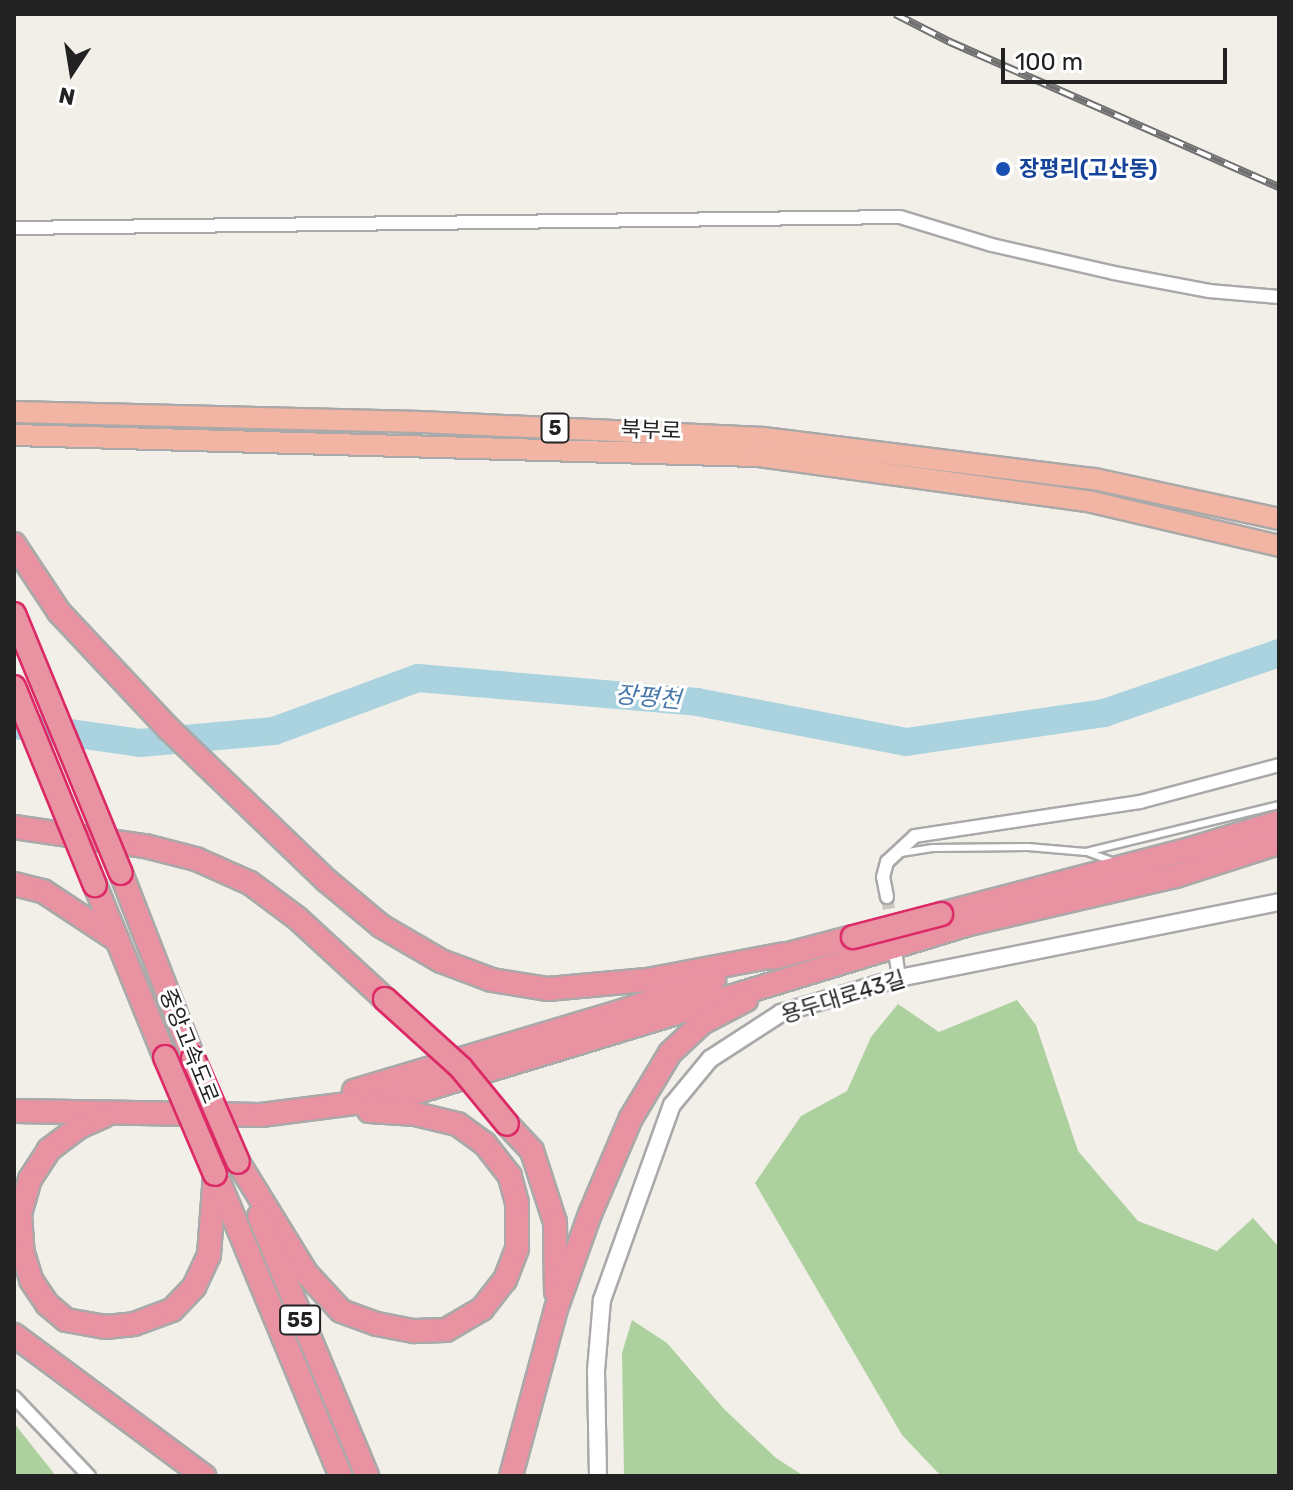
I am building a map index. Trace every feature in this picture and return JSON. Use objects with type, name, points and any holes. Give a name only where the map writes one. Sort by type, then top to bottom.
[{"type":"highway","name":"북부로","points":[[14,412],[421,422],[763,438],[1094,479],[1279,519]]},
{"type":"highway","name":"북부로","points":[[14,435],[758,456],[1092,502],[1279,546]]},
{"type":"highway","points":[[14,544],[59,612],[169,729],[287,842],[381,926],[441,961],[492,980],[548,989],[605,984],[647,980],[785,954],[1125,866],[1279,822]]},
{"type":"highway","name":"중앙고속도로","points":[[14,614],[305,1333],[367,1476]]},
{"type":"highway","name":"중앙고속도로","points":[[14,687],[341,1476]]},
{"type":"highway","points":[[14,827],[145,846],[196,859],[250,883],[297,918],[461,1068],[532,1151],[555,1222],[556,1309]]},
{"type":"highway","points":[[14,1111],[108,1115],[261,1115],[328,1109],[401,1097],[969,924],[1176,876],[1279,843]]},
{"type":"highway","points":[[14,884],[43,891],[117,940]]},
{"type":"highway","points":[[14,1104],[259,1105],[338,1095],[616,1013],[785,954]]},
{"type":"highway","points":[[511,1476],[556,1309],[590,1214],[631,1118],[670,1053],[702,1023],[794,975]]},
{"type":"highway","points":[[238,1162],[307,1274],[341,1311],[377,1324],[414,1331],[446,1330],[482,1309],[505,1280],[517,1248],[517,1203],[510,1176],[485,1144],[457,1124],[415,1114],[328,1109]]},
{"type":"highway","points":[[108,1115],[79,1127],[49,1150],[30,1179],[20,1214],[23,1253],[31,1280],[47,1304],[66,1320],[106,1327],[134,1324],[172,1310],[194,1287],[209,1255],[215,1174]]},
{"type":"highway","points":[[14,1335],[204,1476]]},
{"type":"street","points":[[14,228],[900,217],[992,245],[1114,273],[1209,291],[1279,297]]},
{"type":"street","points":[[887,897],[883,877],[887,862],[915,836],[1140,802],[1279,765]]},
{"type":"street","name":"용두대로43길","points":[[598,1476],[596,1371],[602,1300],[672,1105],[710,1059],[781,1013],[899,978],[1279,902]]},
{"type":"street","points":[[896,958],[899,978]]},
{"type":"street","points":[[14,1397],[89,1476]]},
{"type":"lane","points":[[1086,852],[1279,805]]},
{"type":"lane","points":[[895,854],[933,848],[1028,847],[1086,852],[1125,866]]},
{"type":"green space","points":[[1017,1000],[1036,1025],[1078,1151],[1138,1221],[1217,1251],[1253,1218],[1279,1247],[1279,1476],[941,1476],[902,1435],[755,1183],[801,1116],[847,1091],[871,1037],[898,1004],[939,1032]]},
{"type":"green space","points":[[632,1320],[667,1343],[724,1409],[776,1458],[804,1476],[624,1476],[622,1353]]},
{"type":"green space","points":[[14,1423],[56,1476],[14,1476]]},
{"type":"waterway","name":"장평천","points":[[14,725],[140,743],[274,731],[418,678],[697,702],[906,742],[1104,713],[1279,653]]},
{"type":"tunnel","points":[[887,897],[892,929]]},
{"type":"railway","points":[[895,14],[950,42],[1279,187]]},
{"type":"place","name":"장평리(고산동)","points":[[1003,169]]}]
